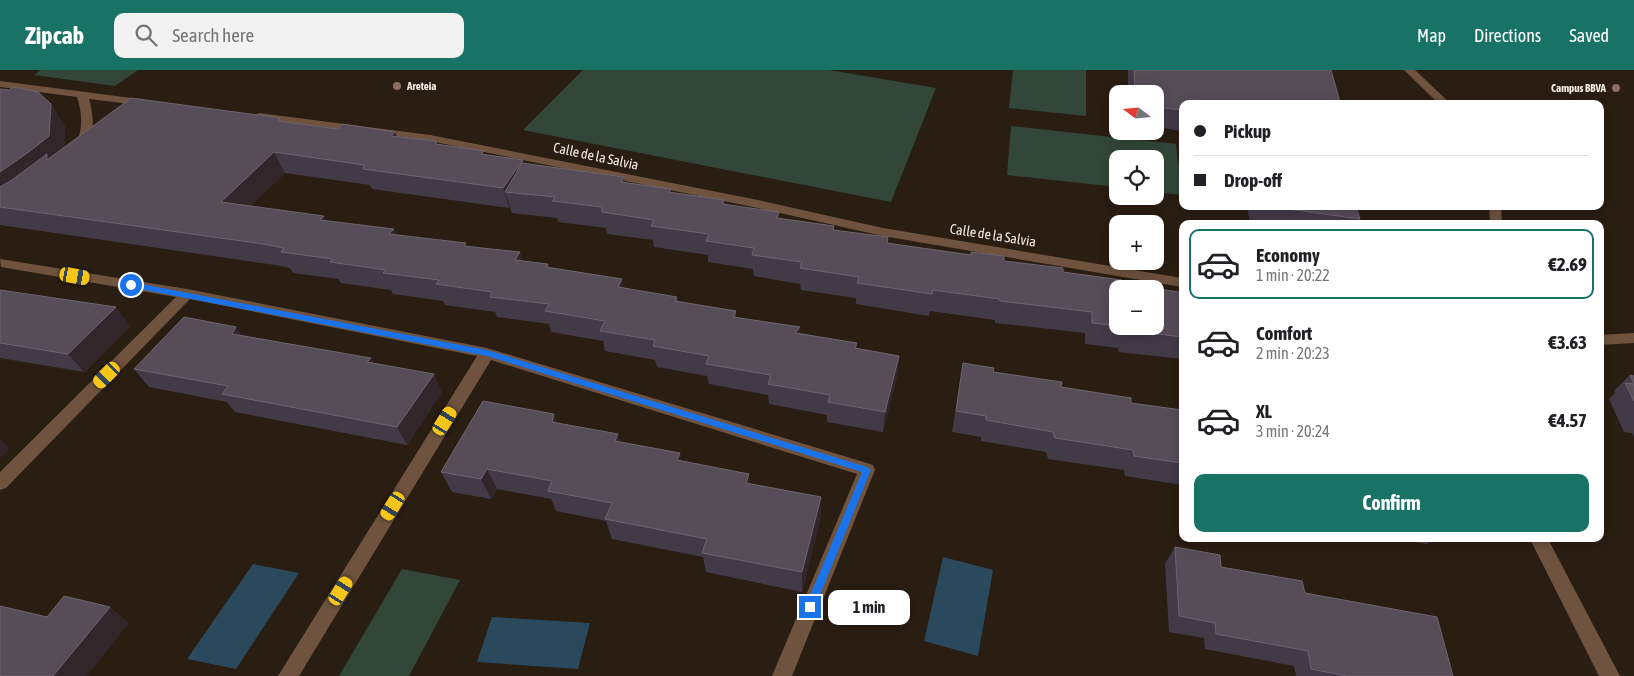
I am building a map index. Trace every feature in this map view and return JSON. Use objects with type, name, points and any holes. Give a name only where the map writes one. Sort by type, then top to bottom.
[{"type":"street","points":[[1409,70],[1442,100]]},
{"type":"street","points":[[0,84],[160,105]]},
{"type":"street","points":[[72,156],[78,151],[86,136],[89,116],[82,95]]},
{"type":"street","name":"Calle de la Salvia","points":[[248,114],[430,138],[739,200],[883,232],[1179,281]]},
{"type":"street","points":[[0,264],[187,294],[487,353],[867,470],[782,676]]},
{"type":"street","points":[[0,482],[187,294]]},
{"type":"street","points":[[1604,340],[1634,338]]},
{"type":"street","points":[[288,676],[487,353]]},
{"type":"street","points":[[1541,542],[1610,676]]},
{"type":"green space","points":[[41,70],[138,70],[115,86],[34,75]]},
{"type":"green space","points":[[583,70],[829,70],[936,88],[891,202],[523,130]]},
{"type":"green space","points":[[1013,70],[1086,70],[1086,116],[1009,108]]},
{"type":"green space","points":[[1011,126],[1109,137],[1109,140],[1139,140],[1176,144],[1179,195],[1164,193],[1164,150],[1109,150],[1109,186],[1007,175]]},
{"type":"green space","points":[[402,569],[460,580],[409,676],[339,676]]},
{"type":"water","points":[[943,557],[993,570],[978,656],[924,641]]},
{"type":"water","points":[[253,564],[299,573],[236,669],[187,659]]},
{"type":"water","points":[[492,617],[590,623],[578,669],[477,662]]},
{"type":"building","points":[[1134,70],[1331,70],[1339,100],[1179,100],[1179,110],[1164,108],[1164,85],[1135,85]]},
{"type":"building","points":[[14,87],[38,92],[51,104],[49,136],[0,172],[0,89],[9,90]]},
{"type":"building","points":[[131,98],[280,118],[278,121],[338,129],[342,124],[395,132],[391,136],[436,141],[436,144],[484,151],[481,154],[523,160],[503,188],[363,169],[364,165],[274,152],[221,202],[324,216],[320,220],[394,229],[389,234],[466,243],[464,246],[520,252],[515,260],[548,264],[546,267],[622,279],[618,287],[677,297],[675,301],[736,311],[733,317],[800,327],[795,333],[857,343],[855,348],[899,356],[885,412],[828,402],[830,395],[768,384],[771,375],[706,364],[709,356],[653,346],[655,340],[600,331],[605,321],[545,311],[549,304],[490,297],[492,292],[436,284],[439,280],[383,273],[386,270],[330,262],[333,259],[281,252],[284,248],[263,244],[0,207],[0,187],[47,154],[47,160]]},
{"type":"building","points":[[522,163],[624,177],[621,182],[671,189],[669,192],[724,200],[722,204],[779,212],[777,218],[834,226],[833,230],[888,237],[887,243],[971,255],[971,252],[1004,256],[1004,261],[1063,268],[1063,272],[1122,280],[1109,280],[1109,325],[1092,323],[1092,312],[1000,301],[999,299],[933,290],[932,294],[857,283],[859,277],[800,268],[802,262],[752,255],[754,248],[706,241],[709,234],[651,226],[654,220],[602,212],[602,207],[552,201],[555,197],[505,192]]},
{"type":"building","points":[[1296,210],[1357,210],[1360,219]]},
{"type":"building","points":[[0,290],[116,307],[68,354],[0,343]]},
{"type":"building","points":[[1164,290],[1179,292],[1179,337],[1164,335]]},
{"type":"building","points":[[184,317],[236,327],[232,334],[371,358],[367,362],[434,374],[397,427],[222,394],[228,386],[134,369]]},
{"type":"building","points":[[963,363],[994,368],[993,372],[1062,382],[1061,387],[1131,398],[1131,403],[1179,410],[1179,463],[1134,456],[1133,450],[1055,438],[1053,432],[986,420],[986,416],[956,411]]},
{"type":"building","points":[[1625,383],[1634,384],[1634,401]]},
{"type":"building","points":[[483,401],[554,414],[552,422],[618,434],[615,441],[680,453],[677,460],[749,474],[746,483],[821,497],[802,572],[702,553],[707,539],[605,519],[612,503],[548,491],[552,481],[487,469],[481,479],[441,472]]},
{"type":"building","points":[[1175,547],[1220,555],[1221,567],[1302,581],[1305,593],[1437,617],[1453,676],[1347,676],[1311,669],[1308,651],[1216,634],[1215,623],[1179,616]]},
{"type":"building","points":[[64,596],[110,607],[53,676],[0,676],[0,606],[47,617]]},
{"type":"place","name":"Areteia","points":[[397,86]]},
{"type":"place","name":"Campus BBVA","points":[[1616,88]]},
{"type":"route","points":[[131,285],[187,294],[487,353],[867,470],[810,607]]}]
